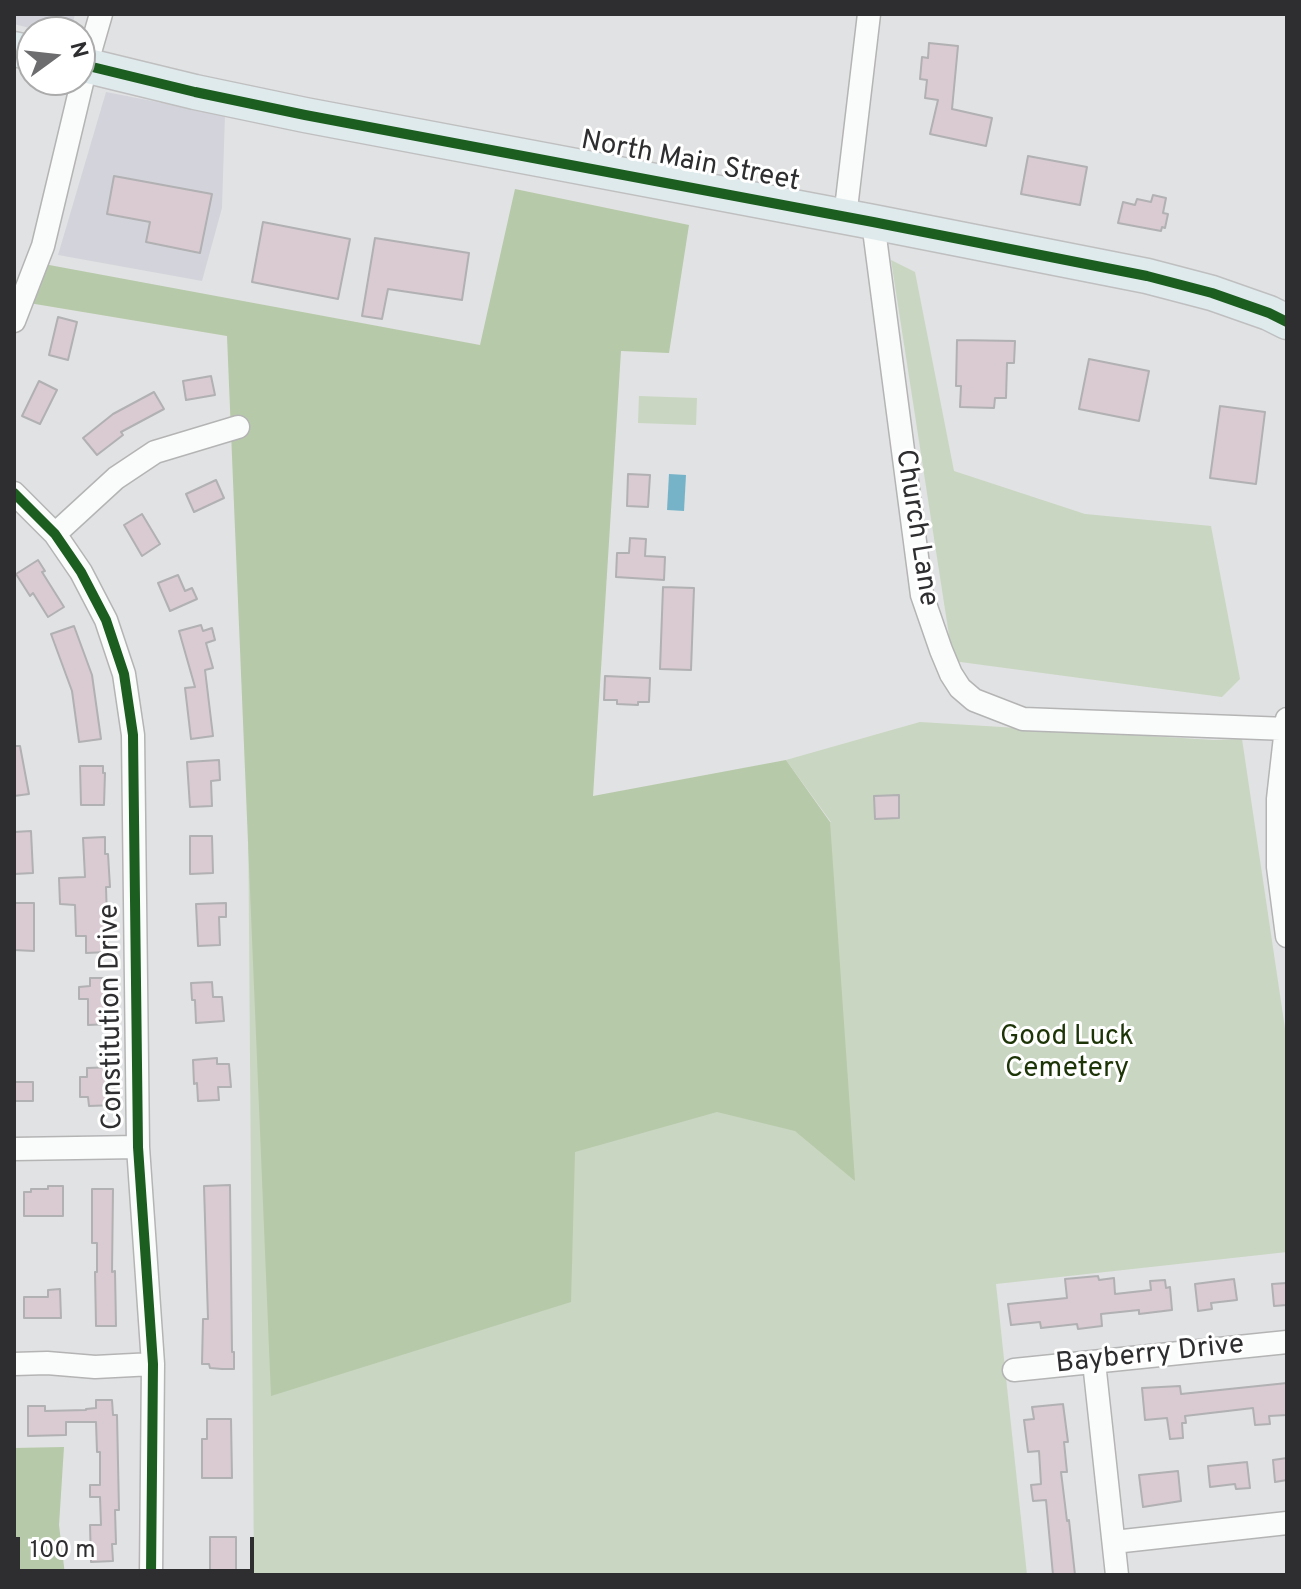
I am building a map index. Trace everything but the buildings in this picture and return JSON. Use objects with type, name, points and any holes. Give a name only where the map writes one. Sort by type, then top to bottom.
[{"type":"highway","name":"North Main Street","points":[[96,68],[305,115],[1176,283],[1255,308],[1287,322]]},
{"type":"street","name":"Church Lane","points":[[869,14],[859,220],[922,595],[951,674],[960,688],[974,700],[1023,719],[1287,725]]},
{"type":"street","points":[[14,321],[43,246],[76,96]]},
{"type":"street","points":[[55,534],[116,478],[155,452],[238,427]]},
{"type":"street","name":"Constitution Drive","points":[[14,493],[55,534],[81,572],[106,620],[124,674],[133,735],[138,1147],[153,1364],[151,1575]]},
{"type":"street","points":[[1287,725],[1278,799],[1278,867],[1287,936]]},
{"type":"street","points":[[14,1149],[138,1147]]},
{"type":"street","name":"Bayberry Drive","points":[[1014,1370],[1287,1342]]},
{"type":"street","points":[[1094,1362],[1117,1575]]},
{"type":"street","points":[[14,1364],[95,1367],[153,1364]]},
{"type":"street","points":[[1114,1542],[1287,1523]]},
{"type":"shaded area","points":[[14,14],[75,14],[16,16],[14,24]]},
{"type":"shaded area","points":[[106,92],[225,115],[222,208],[202,281],[58,255]]},
{"type":"green space","points":[[515,189],[689,225],[669,353],[621,351],[593,796],[786,760],[830,822],[855,1181],[795,1131],[717,1112],[575,1152],[571,1302],[271,1396],[227,336],[23,302],[33,262],[480,345]]},
{"type":"green space","points":[[891,260],[915,272],[954,471],[1085,514],[1211,526],[1240,679],[1222,697],[953,661]]},
{"type":"green space","points":[[639,396],[697,398],[696,425],[638,423]]},
{"type":"green space","name":"Good Luck Cemetery","points":[[920,722],[1214,740],[1242,739],[1287,1042],[1287,1252],[996,1284],[1027,1575],[254,1575],[248,796],[831,822],[786,760]]},
{"type":"green space","points":[[64,1447],[59,1525],[65,1575],[14,1575],[14,1448]]},
{"type":"water","points":[[669,474],[686,475],[684,511],[667,510]]},
{"type":"cycle path","points":[[96,68],[305,115],[1147,276],[1212,293],[1287,322]]},
{"type":"cycle path","points":[[14,493],[55,534],[81,572],[106,620],[124,674],[133,735],[138,1147],[153,1364],[151,1575]]}]
